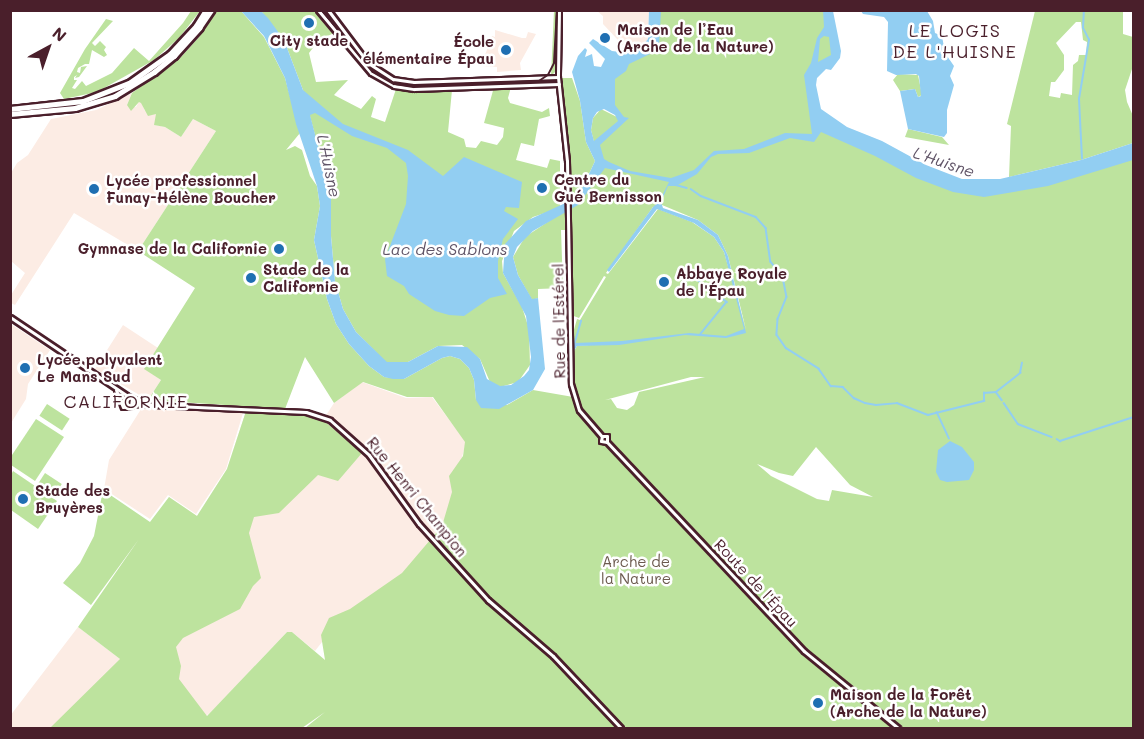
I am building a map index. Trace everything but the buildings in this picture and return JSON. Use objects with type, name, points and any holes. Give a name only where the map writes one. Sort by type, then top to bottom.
[{"type":"main road","points":[[10,114],[91,99],[129,83],[170,54],[196,26],[206,10]]},
{"type":"main road","points":[[10,109],[75,108],[115,96],[132,87],[174,56],[199,28],[211,10]]},
{"type":"street","points":[[318,10],[371,73],[394,86],[414,89],[559,84],[559,10]]},
{"type":"street","points":[[328,10],[368,63],[393,79],[414,82],[558,77]]},
{"type":"street","name":"Rue de l'Estérel","points":[[559,84],[569,232],[571,384],[579,410],[602,436],[601,441],[607,442]]},
{"type":"street","points":[[10,317],[114,386],[126,395],[132,398],[129,408],[123,408],[114,386]]},
{"type":"street","points":[[120,398],[126,395]]},
{"type":"street","name":"Rue Henri Champion","points":[[132,398],[145,403]]},
{"type":"street","name":"Rue Henri Champion","points":[[132,404],[306,412],[330,420],[369,455],[419,524],[488,600],[566,670],[621,729]]},
{"type":"street","name":"Route de l'Épau","points":[[607,442],[804,651],[898,729]]},
{"type":"shaded area","points":[[597,11],[649,11],[648,39],[640,48],[630,53],[603,24],[603,16]]},
{"type":"shaded area","name":"École élémentaire Épau","points":[[495,30],[522,38],[526,38],[528,32],[536,34],[520,63],[521,70],[497,72],[497,67],[481,66],[492,36],[495,37]]},
{"type":"shaded area","name":"Lycée professionnel Funay-Hélène Boucher","points":[[132,93],[127,105],[136,107],[139,101],[145,111],[157,114],[155,125],[165,127],[181,137],[193,119],[216,131],[138,251],[74,213],[15,305],[11,303],[11,295],[25,273],[11,261],[11,173],[17,163],[28,155],[51,119],[96,110]]},
{"type":"shaded area","name":"Lycée polyvalent Le Mans Sud","points":[[11,324],[50,350],[28,384],[26,399],[11,423]]},
{"type":"shaded area","points":[[123,325],[158,348],[145,369],[161,380],[148,400],[95,369]]},
{"type":"shaded area","points":[[362,382],[406,398],[432,397],[466,442],[446,519],[404,576],[329,633],[315,651],[292,632],[287,632],[211,712],[190,728],[11,728],[10,716],[78,627],[120,659],[130,554],[169,497],[197,516],[227,469],[247,408],[298,411],[323,420],[334,403]]},
{"type":"shaded area","points":[[143,406],[243,413],[226,469],[196,514],[168,495],[150,519],[104,489],[109,460]]},
{"type":"green space","points":[[191,11],[200,11],[179,38],[154,60],[97,92],[64,99],[60,93],[85,49],[106,19],[113,21],[92,43],[95,46],[100,41],[106,47],[104,50],[107,55],[104,57],[92,50],[89,64],[78,68],[77,72],[80,73],[81,67],[87,66],[79,77],[75,78],[77,75],[74,77],[74,80],[77,80],[72,88],[75,89],[82,81],[86,86],[112,73],[134,48],[149,61]]},
{"type":"green space","name":"Arche de la Nature","points":[[215,11],[241,11],[264,37],[285,78],[300,133],[286,150],[295,146],[302,150],[310,176],[317,186],[320,206],[314,240],[327,299],[336,324],[349,344],[369,366],[384,377],[404,379],[442,358],[450,356],[460,359],[469,368],[474,380],[476,400],[507,405],[533,390],[579,398],[574,384],[571,351],[574,351],[577,346],[589,345],[575,343],[571,349],[571,340],[577,319],[580,320],[606,277],[604,276],[579,318],[571,315],[569,230],[561,230],[563,288],[538,289],[538,298],[532,300],[518,275],[513,257],[525,237],[573,205],[598,166],[597,146],[620,123],[619,121],[594,142],[591,130],[593,118],[601,109],[619,118],[610,107],[609,77],[647,47],[656,11],[828,11],[837,50],[814,72],[816,106],[845,134],[979,188],[1133,151],[1133,728],[305,728],[325,712],[302,728],[50,728],[120,659],[78,627],[139,539],[91,605],[63,583],[80,563],[94,536],[103,490],[150,522],[169,497],[197,516],[227,469],[247,408],[298,411],[323,420],[362,453],[338,481],[318,475],[279,513],[254,517],[249,533],[261,578],[253,586],[240,609],[183,638],[176,647],[181,666],[179,679],[207,716],[287,632],[292,632],[325,660],[321,635],[329,618],[350,609],[402,573],[442,526],[452,492],[449,476],[463,456],[465,442],[433,397],[407,397],[363,382],[334,403],[305,357],[285,409],[148,400],[161,380],[144,369],[195,288],[138,251],[216,131],[193,119],[181,137],[165,127],[154,125],[156,114],[148,116],[141,103],[139,102],[131,111],[127,105],[132,93],[182,56],[199,37]],"holes":[[[662,205],[698,220],[718,235],[728,256],[746,330],[724,252],[714,237],[692,222],[658,209],[608,274],[606,273],[653,207]],[[691,377],[705,377],[639,392],[634,405],[627,410],[617,408],[611,399],[605,400]],[[816,447],[850,485],[873,497],[832,490],[829,501],[817,499],[771,476],[757,464],[793,476]]]},
{"type":"green space","points":[[261,11],[316,11],[334,33],[319,40],[309,53],[316,82],[348,80],[334,95],[361,109],[372,96],[376,99],[371,117],[385,122],[396,89],[452,90],[448,132],[464,139],[466,147],[476,148],[481,141],[497,145],[503,137],[504,128],[484,123],[494,87],[511,87],[508,98],[510,103],[542,112],[549,108],[550,116],[539,119],[534,146],[521,143],[516,160],[547,168],[550,159],[560,161],[560,208],[533,217],[514,231],[502,261],[503,273],[522,307],[529,329],[530,365],[518,382],[500,387],[490,382],[480,359],[462,345],[438,346],[408,362],[386,362],[356,332],[343,309],[335,281],[331,236],[331,195],[303,90],[284,40]]},
{"type":"green space","points":[[554,11],[558,11],[556,71],[551,76]]},
{"type":"green space","points":[[1035,11],[1123,11],[1123,34],[1133,37],[1133,66],[1125,90],[1133,116],[1133,143],[1081,160],[1009,177],[1011,126],[1007,124]],"holes":[[[1076,22],[1081,22],[1083,40],[1087,42],[1086,55],[1079,55],[1078,61],[1073,65],[1072,95],[1061,93],[1060,98],[1049,96],[1051,82],[1055,82],[1064,70],[1064,55],[1056,43]]]},
{"type":"green space","points":[[898,74],[918,75],[922,95],[918,97],[915,89],[900,91],[893,80]]},
{"type":"green space","points":[[561,78],[572,78],[580,101],[586,142],[595,161],[583,187],[572,200]]},
{"type":"green space","points":[[908,129],[942,137],[949,145],[905,137]]},
{"type":"green space","points":[[47,404],[70,419],[62,430],[39,416]]},
{"type":"green space","points":[[36,419],[64,437],[35,481],[11,465],[10,458]]},
{"type":"green space","points":[[13,471],[57,501],[38,529],[11,510]]},
{"type":"green space","points":[[45,473],[62,484],[54,496],[37,485]]},
{"type":"water","name":"Lac des Sablons","points":[[823,10],[833,11],[841,51],[840,58],[831,70],[826,69],[817,78],[816,85],[821,109],[847,127],[882,141],[926,165],[962,179],[1000,179],[1081,160],[1133,143],[1133,160],[1048,186],[984,197],[953,192],[916,178],[875,156],[821,132],[814,142],[790,138],[749,153],[718,154],[711,157],[697,174],[676,186],[668,186],[661,202],[663,208],[698,220],[718,235],[728,256],[746,333],[726,338],[685,335],[619,345],[577,346],[574,351],[571,350],[575,343],[622,341],[689,333],[726,336],[744,329],[724,252],[714,237],[694,223],[657,209],[609,272],[607,270],[659,202],[669,182],[605,168],[578,205],[533,231],[517,247],[513,257],[518,275],[532,299],[538,298],[545,369],[533,390],[499,409],[481,408],[476,400],[474,380],[469,368],[460,359],[450,356],[442,358],[404,379],[384,377],[369,366],[349,344],[336,324],[327,299],[314,240],[320,206],[317,186],[296,124],[285,78],[264,36],[241,11],[261,11],[268,18],[284,40],[303,90],[343,124],[408,150],[443,176],[464,157],[522,182],[519,208],[506,207],[504,211],[518,219],[503,239],[498,261],[498,278],[507,294],[490,298],[464,316],[435,311],[409,294],[404,286],[387,276],[385,259],[406,204],[408,176],[406,163],[387,148],[352,136],[315,113],[310,115],[331,196],[331,236],[335,281],[343,309],[356,332],[387,362],[408,362],[438,346],[467,347],[480,359],[487,379],[500,386],[511,385],[524,376],[529,370],[531,357],[526,316],[503,273],[505,244],[526,221],[572,200],[583,187],[595,161],[586,142],[580,101],[572,72],[578,56],[585,48],[587,50],[585,57],[592,54],[594,66],[601,67],[605,59],[589,43],[593,39],[612,51],[628,53],[640,48],[648,39],[649,11],[661,11],[659,46],[650,54],[629,64],[626,71],[615,79],[615,105],[624,117],[629,118],[600,145],[604,159],[609,162],[630,171],[671,178],[694,170],[714,151],[744,149],[785,133],[812,134],[804,75],[811,63],[817,38],[824,27]],"holes":[[[824,36],[829,37],[831,55],[818,62],[820,39]],[[604,109],[615,115],[618,121],[594,141],[591,130],[593,118],[597,112]]]},
{"type":"water","points":[[861,11],[927,11],[933,21],[935,33],[942,36],[945,53],[954,66],[950,76],[954,85],[947,110],[947,133],[944,137],[908,129],[900,91],[915,89],[918,97],[921,96],[919,76],[916,74],[896,75],[887,71],[888,22],[884,17],[863,14]]},
{"type":"water","points":[[950,441],[962,447],[974,462],[974,470],[969,480],[947,482],[940,480],[936,472],[938,450]]},
{"type":"waterway","points":[[1082,159],[1079,99],[1089,40],[1083,28],[1084,10]]},
{"type":"waterway","points":[[676,185],[687,188]]},
{"type":"waterway","points":[[691,189],[701,196],[756,217],[766,228],[771,262],[783,277],[787,297],[778,319],[777,335],[786,348],[819,369],[831,386],[843,387],[854,398],[865,403],[876,405],[897,403],[928,415],[984,401],[984,393],[996,392],[1002,400]]},
{"type":"waterway","points":[[691,275],[727,302],[701,334]]},
{"type":"waterway","points":[[573,349],[581,321]]},
{"type":"waterway","points":[[996,392],[1020,373],[1022,363]]},
{"type":"waterway","points":[[1004,403],[1018,424],[1052,437]]},
{"type":"waterway","points":[[937,412],[949,438]]},
{"type":"waterway","points":[[1057,439],[1060,441],[1134,417]]},
{"type":"tram line","points":[[322,10],[373,72],[394,84],[413,86],[539,81],[548,75],[554,63],[557,10]]},
{"type":"place","name":"City stade","points":[[309,23]]},
{"type":"place","name":"Maison de l’Eau (Arche de la Nature)","points":[[605,38]]},
{"type":"place","name":"École élémentaire Épau","points":[[506,50]]},
{"type":"place","name":"Centre du Gué Bernisson","points":[[542,188]]},
{"type":"place","name":"Lycée professionnel Funay-Hélène Boucher","points":[[94,189]]},
{"type":"place","name":"Gymnase de la Californie","points":[[279,249]]},
{"type":"place","name":"Stade de la Californie","points":[[251,278]]},
{"type":"place","name":"Abbaye Royale de l'Épau","points":[[664,282]]},
{"type":"place","name":"Lycée polyvalent Le Mans Sud","points":[[25,368]]},
{"type":"place","name":"Stade des Bruyères","points":[[23,499]]},
{"type":"place","name":"Maison de la Forêt (Arche de la Nature)","points":[[818,703]]},
{"type":"district","name":"LE LOGIS DE L'HUISNE","points":[[955,42]]},
{"type":"district","name":"CALIFORNIE","points":[[126,401]]},
{"type":"water label","name":"L'Huisne","points":[[944,162]]},
{"type":"water label","name":"L'Huisne","points":[[329,166]]}]
